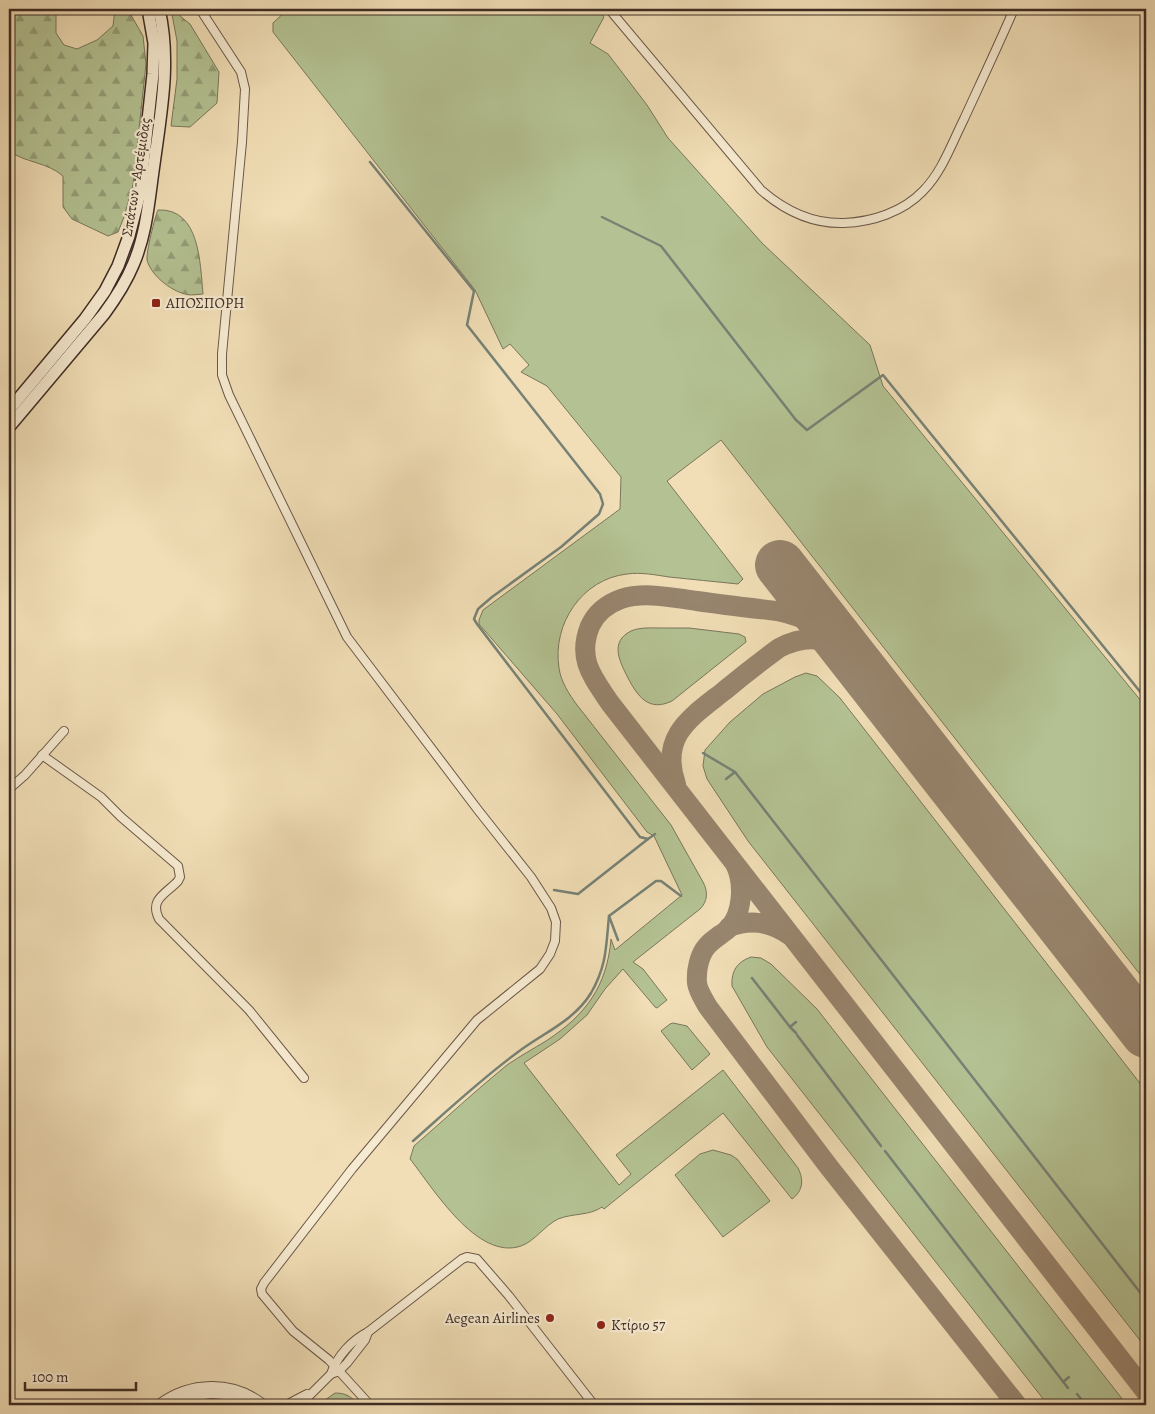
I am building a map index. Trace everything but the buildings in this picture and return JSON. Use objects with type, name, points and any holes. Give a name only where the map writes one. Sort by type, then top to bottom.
[{"type":"main road","name":"Σπάτων - Αρτέμιδας","points":[[9,410],[85,319],[105,290],[118,266],[129,236],[140,193],[153,74],[154,43],[148,9]]},
{"type":"main road","name":"Σπάτων - Αρτέμιδας","points":[[9,427],[104,314],[114,301],[134,265],[147,218],[165,82],[166,44],[159,9]]},
{"type":"street","points":[[200,9],[241,72],[245,89],[242,142],[222,354],[222,375],[227,389],[347,637],[531,877],[548,902],[556,922],[555,941],[545,963],[476,1020],[352,1169],[261,1289],[262,1294],[293,1331],[337,1368],[370,1405]]},
{"type":"street","points":[[609,9],[762,190],[798,214],[833,223],[860,222],[888,214],[922,193],[933,180],[954,140],[1014,9]]},
{"type":"street","points":[[9,789],[25,775],[64,730]]},
{"type":"street","points":[[42,755],[101,797],[121,817],[178,866],[180,876],[178,880],[158,900],[156,908],[159,919],[249,1010],[304,1078]]},
{"type":"street","points":[[300,1405],[337,1368],[338,1359],[360,1336],[368,1332],[467,1257],[477,1259],[509,1296],[594,1405]]},
{"type":"street","points":[[159,1405],[178,1393],[210,1386],[243,1393],[263,1405]]},
{"type":"street","points":[[286,1405],[315,1389]]},
{"type":"street","points":[[170,1405],[184,1398],[204,1394],[233,1397],[250,1405]]},
{"type":"green space","points":[[9,9],[56,9],[56,33],[64,45],[77,49],[97,40],[113,26],[115,9],[133,9],[131,15],[143,36],[146,64],[133,185],[118,232],[108,236],[72,219],[63,207],[63,176],[57,171],[9,151]]},
{"type":"green space","points":[[171,9],[179,9],[180,16],[190,24],[219,72],[217,103],[190,127],[171,126],[177,79],[177,41]]},
{"type":"green space","points":[[288,9],[597,9],[604,17],[590,43],[608,54],[647,105],[668,138],[762,243],[870,345],[883,386],[1146,707],[1146,982],[721,440],[667,481],[743,579],[738,584],[632,573],[611,578],[596,585],[584,594],[574,606],[560,635],[558,652],[560,673],[568,692],[671,825],[705,885],[706,899],[700,909],[633,962],[643,969],[667,1000],[657,1008],[655,1007],[623,969],[605,989],[587,1015],[560,1039],[524,1063],[619,1185],[631,1174],[616,1155],[723,1070],[798,1168],[802,1181],[800,1189],[792,1199],[723,1113],[604,1209],[602,1207],[592,1212],[558,1219],[548,1225],[531,1241],[521,1246],[505,1248],[488,1243],[473,1233],[458,1219],[410,1159],[414,1146],[507,1065],[546,1041],[572,1021],[592,998],[599,985],[609,956],[611,939],[615,950],[682,895],[654,836],[647,832],[557,714],[479,624],[483,610],[620,509],[621,477],[547,386],[521,372],[529,365],[510,344],[503,349],[475,290],[273,32],[273,23]]},
{"type":"green space","points":[[158,210],[172,212],[182,218],[190,228],[199,253],[203,294],[184,294],[171,288],[158,278],[149,266],[147,260],[148,250]]},
{"type":"green space","points":[[642,628],[689,628],[739,634],[745,637],[746,642],[672,701],[657,705],[645,701],[636,691],[622,665],[618,653],[620,641],[631,631]]},
{"type":"green space","points":[[806,673],[817,676],[840,698],[1146,1091],[1146,1348],[748,841],[707,779],[703,766],[705,750],[730,722],[763,694]]},
{"type":"green space","points":[[751,957],[761,958],[771,964],[817,1009],[1127,1405],[1048,1405],[767,1047],[732,986],[736,968]]},
{"type":"green space","points":[[673,1023],[687,1026],[710,1054],[692,1070],[661,1031]]},
{"type":"green space","points":[[713,1150],[731,1155],[737,1159],[770,1201],[723,1237],[675,1175],[700,1154]]},
{"type":"green space","points":[[335,1393],[348,1396],[359,1405],[318,1405]]},
{"type":"waterway","points":[[370,162],[474,291],[467,325],[600,494],[603,504],[599,514],[561,547],[492,597],[478,609],[474,619],[640,837],[648,839],[655,834]]},
{"type":"waterway","points":[[602,217],[661,246],[796,420],[807,430],[883,375],[1146,699]]},
{"type":"waterway","points":[[703,753],[735,772],[1146,1300]]},
{"type":"waterway","points":[[726,779],[735,772]]},
{"type":"waterway","points":[[554,890],[578,894],[648,839]]},
{"type":"waterway","points":[[618,940],[609,916],[656,881],[661,881],[681,896]]},
{"type":"waterway","points":[[413,1141],[504,1062],[558,1026],[584,1003],[596,983],[603,964],[609,916]]},
{"type":"waterway","points":[[752,978],[790,1027]]},
{"type":"waterway","points":[[796,1022],[790,1027],[796,1033]]},
{"type":"waterway","points":[[797,1035],[881,1146]]},
{"type":"waterway","points":[[885,1151],[1068,1388]]},
{"type":"waterway","points":[[1063,1382],[1069,1377]]},
{"type":"waterway","points":[[1077,1394],[1086,1405]]},
{"type":"taxiway","points":[[850,654],[825,631],[809,621],[789,614],[649,595],[621,599],[602,610],[590,626],[585,648],[588,667],[610,703],[1146,1392]]},
{"type":"taxiway","points":[[676,784],[672,767],[672,753],[675,740],[681,729],[700,710],[779,648],[809,639],[824,641],[839,647]]},
{"type":"taxiway","points":[[736,866],[739,873],[741,890],[737,915],[728,929],[709,944],[702,954],[697,978],[701,995],[708,1007],[829,1167],[1017,1405]]},
{"type":"taxiway","points":[[729,927],[745,923],[760,923],[775,927],[789,935]]},
{"type":"runway","points":[[780,565],[1146,1033]]},
{"type":"place","name":"ΑΠΟΣΠΟΡΗ","points":[[156,303]]},
{"type":"place","name":"Aegean Airlines","points":[[550,1318]]},
{"type":"place","name":"Κτίριο 57","points":[[601,1325]]}]
